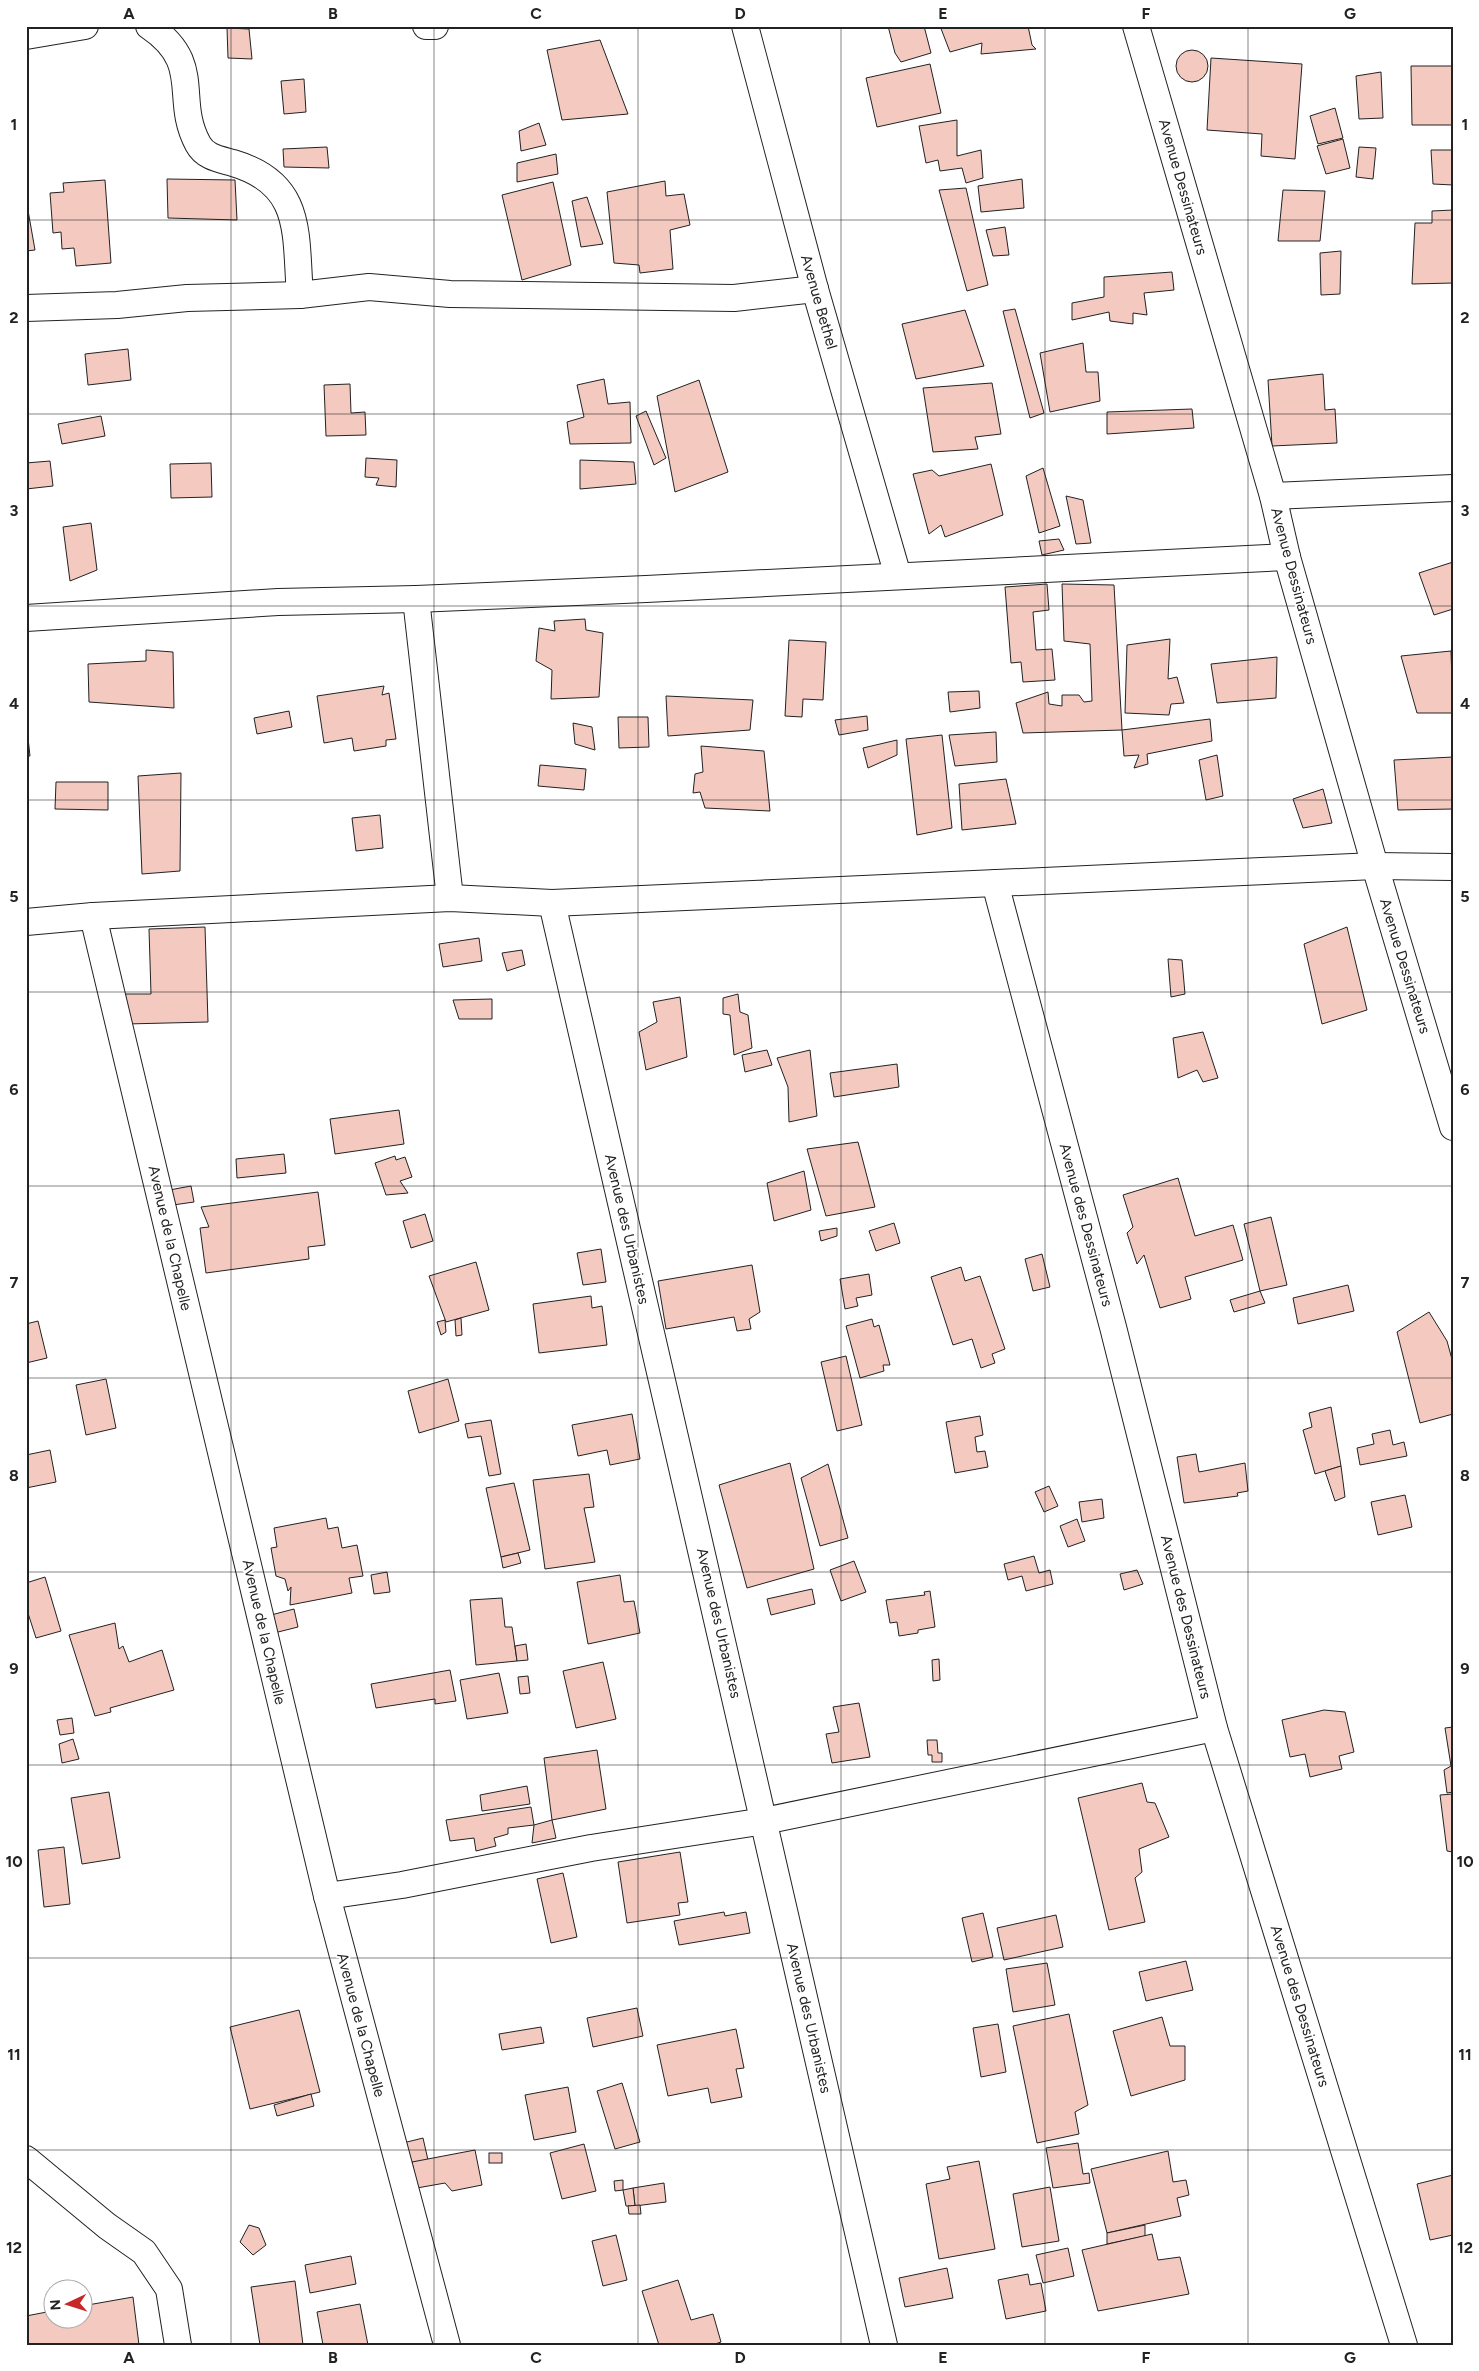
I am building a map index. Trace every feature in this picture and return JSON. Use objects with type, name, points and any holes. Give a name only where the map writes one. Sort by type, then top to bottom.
[{"type":"street","points":[[26,36],[85,26]]},
{"type":"street","points":[[149,26],[162,35],[176,50],[184,72],[191,128],[202,150],[213,157],[242,165],[258,173],[271,182],[288,202],[293,220],[300,295]]},
{"type":"street","points":[[426,26],[435,26]]},
{"type":"street","name":"Avenue Bethel","points":[[746,26],[815,289],[898,576]]},
{"type":"street","name":"Avenue Dessinateurs","points":[[1136,26],[1273,496],[1287,557],[1375,866],[1453,1127]]},
{"type":"street","points":[[26,308],[117,305],[187,298],[300,295],[369,287],[450,294],[734,298],[815,289]]},
{"type":"street","points":[[1273,496],[1453,488]]},
{"type":"street","points":[[26,618],[278,602],[416,599],[1287,557]]},
{"type":"street","points":[[416,599],[450,898]]},
{"type":"street","points":[[26,922],[93,916],[450,898],[552,903],[1375,866],[1453,867]]},
{"type":"street","name":"Avenue des Dessinateurs","points":[[995,883],[1114,1327],[1214,1728],[1404,2345]]},
{"type":"street","name":"Avenue des Urbanistes","points":[[552,903],[884,2345]]},
{"type":"street","name":"Avenue de la Chapelle","points":[[93,916],[327,1896],[447,2345]]},
{"type":"street","points":[[327,1896],[402,1885],[591,1848],[764,1821],[1214,1728]]},
{"type":"street","points":[[26,2159],[107,2226],[144,2252],[169,2288],[178,2345]]},
{"type":"building","points":[[888,26],[924,26],[931,53],[901,62],[895,53]]},
{"type":"building","points":[[940,26],[1028,26],[1032,45],[1036,49],[981,54],[982,43],[950,52]]},
{"type":"building","points":[[227,28],[249,29],[252,59],[228,58]]},
{"type":"building","points":[[600,40],[628,114],[562,120],[547,50]]},
{"type":"building","points":[[1192,50],[1203,55],[1208,66],[1203,77],[1192,82],[1181,77],[1176,66],[1181,55]]},
{"type":"building","points":[[1211,58],[1302,64],[1295,159],[1261,156],[1262,134],[1207,130]]},
{"type":"building","points":[[930,64],[941,113],[877,127],[866,78]]},
{"type":"building","points":[[1411,66],[1453,66],[1453,125],[1412,125]]},
{"type":"building","points":[[1381,72],[1383,118],[1359,119],[1356,76]]},
{"type":"building","points":[[304,79],[306,112],[284,114],[281,81]]},
{"type":"building","points":[[1335,108],[1343,138],[1318,144],[1310,116]]},
{"type":"building","points":[[957,120],[957,156],[981,150],[983,178],[966,183],[962,168],[940,171],[938,160],[926,163],[919,126]]},
{"type":"building","points":[[539,123],[546,145],[521,151],[519,131]]},
{"type":"building","points":[[1343,139],[1350,168],[1326,174],[1317,146]]},
{"type":"building","points":[[327,147],[329,168],[284,167],[283,149]]},
{"type":"building","points":[[1359,147],[1376,148],[1373,179],[1356,177]]},
{"type":"building","points":[[1431,150],[1453,150],[1453,185],[1433,184]]},
{"type":"building","points":[[556,154],[558,174],[517,182],[517,163]]},
{"type":"building","points":[[167,179],[235,180],[237,220],[168,218]]},
{"type":"building","points":[[1022,179],[1024,208],[981,212],[978,186]]},
{"type":"building","points":[[105,180],[111,263],[76,266],[74,248],[62,249],[61,232],[53,233],[50,193],[64,192],[63,183]]},
{"type":"building","points":[[665,181],[666,196],[684,194],[690,225],[670,230],[673,269],[640,273],[639,265],[614,263],[607,192]]},
{"type":"building","points":[[553,182],[571,265],[522,280],[502,195]]},
{"type":"building","points":[[966,188],[988,285],[967,291],[939,190]]},
{"type":"building","points":[[1283,190],[1325,191],[1320,241],[1278,241]]},
{"type":"building","points":[[587,197],[603,244],[581,247],[572,201]]},
{"type":"building","points":[[26,199],[35,250],[26,251]]},
{"type":"building","points":[[1453,210],[1453,283],[1412,284],[1415,223],[1432,223],[1432,211]]},
{"type":"building","points":[[1005,227],[1009,255],[993,256],[986,230]]},
{"type":"building","points":[[1341,251],[1340,294],[1321,295],[1320,253]]},
{"type":"building","points":[[1172,272],[1174,290],[1144,293],[1147,315],[1133,313],[1133,324],[1110,321],[1109,312],[1072,320],[1072,303],[1104,297],[1104,277]]},
{"type":"building","points":[[1015,309],[1044,413],[1030,418],[1003,311]]},
{"type":"building","points":[[965,310],[984,366],[916,379],[902,324]]},
{"type":"building","points":[[1083,343],[1086,372],[1098,372],[1100,401],[1050,412],[1040,353]]},
{"type":"building","points":[[128,349],[131,380],[88,385],[85,354]]},
{"type":"building","points":[[1323,374],[1325,410],[1335,409],[1337,443],[1272,446],[1268,380]]},
{"type":"building","points":[[604,379],[608,404],[630,402],[631,443],[570,444],[567,422],[584,417],[577,385]]},
{"type":"building","points":[[699,380],[728,472],[675,492],[657,396]]},
{"type":"building","points":[[992,383],[1001,434],[975,437],[978,449],[933,452],[923,388]]},
{"type":"building","points":[[350,384],[351,413],[365,412],[366,435],[326,436],[324,385]]},
{"type":"building","points":[[1192,409],[1194,428],[1107,434],[1107,412]]},
{"type":"building","points":[[646,411],[666,458],[654,465],[636,416]]},
{"type":"building","points":[[101,416],[105,436],[62,444],[58,424]]},
{"type":"building","points":[[366,458],[397,460],[396,487],[376,485],[379,478],[365,477]]},
{"type":"building","points":[[580,460],[634,462],[636,484],[580,489]]},
{"type":"building","points":[[50,461],[53,486],[26,489],[26,463]]},
{"type":"building","points":[[211,463],[212,497],[171,498],[170,464]]},
{"type":"building","points":[[991,464],[1003,515],[945,537],[941,525],[929,534],[913,474],[932,470],[939,476]]},
{"type":"building","points":[[1043,468],[1060,526],[1039,533],[1026,476]]},
{"type":"building","points":[[1066,496],[1083,500],[1091,543],[1076,544]]},
{"type":"building","points":[[91,523],[97,570],[70,581],[63,527]]},
{"type":"building","points":[[1059,539],[1064,550],[1042,555],[1039,541]]},
{"type":"building","points":[[1453,562],[1453,609],[1434,615],[1419,573]]},
{"type":"building","points":[[1047,584],[1049,610],[1033,612],[1036,650],[1052,649],[1055,680],[1023,682],[1021,662],[1011,663],[1005,587]]},
{"type":"building","points":[[1062,584],[1114,585],[1122,730],[1023,733],[1016,703],[1048,692],[1049,704],[1062,706],[1062,695],[1079,695],[1084,702],[1092,701],[1090,644],[1064,641]]},
{"type":"building","points":[[585,619],[586,630],[603,633],[599,697],[551,699],[552,670],[536,661],[539,628],[555,631],[554,621]]},
{"type":"building","points":[[1170,639],[1168,679],[1177,677],[1184,703],[1171,704],[1169,715],[1125,713],[1127,645]]},
{"type":"building","points":[[789,640],[826,642],[823,700],[803,699],[802,717],[785,716]]},
{"type":"building","points":[[146,650],[173,652],[174,708],[89,702],[88,664],[146,661]]},
{"type":"building","points":[[1451,651],[1453,713],[1417,713],[1401,656]]},
{"type":"building","points":[[1277,657],[1276,698],[1217,703],[1211,664]]},
{"type":"building","points":[[384,686],[382,695],[389,693],[396,739],[386,740],[386,746],[354,751],[352,738],[324,743],[317,696]]},
{"type":"building","points":[[979,691],[980,708],[950,712],[948,692]]},
{"type":"building","points":[[666,696],[753,700],[750,730],[668,736]]},
{"type":"building","points":[[289,711],[292,727],[257,734],[254,718]]},
{"type":"building","points":[[867,716],[868,730],[839,735],[835,720]]},
{"type":"building","points":[[618,717],[648,717],[649,747],[619,748]]},
{"type":"building","points":[[1210,719],[1212,741],[1147,754],[1148,764],[1134,768],[1139,755],[1124,756],[1122,730]]},
{"type":"building","points":[[26,720],[30,756],[26,756]]},
{"type":"building","points":[[573,723],[592,727],[595,750],[575,744]]},
{"type":"building","points":[[996,732],[997,762],[955,766],[949,735]]},
{"type":"building","points":[[942,735],[952,828],[917,835],[906,739]]},
{"type":"building","points":[[897,740],[897,755],[868,768],[863,748]]},
{"type":"building","points":[[701,746],[764,751],[770,811],[705,808],[700,792],[693,793],[695,774],[703,772]]},
{"type":"building","points":[[1217,755],[1223,796],[1206,800],[1199,760]]},
{"type":"building","points":[[1453,757],[1453,809],[1398,810],[1394,760]]},
{"type":"building","points":[[540,765],[586,769],[584,790],[538,786]]},
{"type":"building","points":[[181,773],[180,871],[142,874],[138,776]]},
{"type":"building","points":[[1006,779],[1016,824],[962,830],[959,784]]},
{"type":"building","points":[[56,782],[108,782],[108,810],[55,809]]},
{"type":"building","points":[[1323,789],[1332,823],[1303,828],[1293,799]]},
{"type":"building","points":[[380,815],[383,848],[356,851],[352,818]]},
{"type":"building","points":[[205,927],[208,1022],[126,1024],[125,994],[151,994],[149,929]]},
{"type":"building","points":[[1347,927],[1367,1010],[1322,1024],[1304,944]]},
{"type":"building","points":[[479,938],[482,961],[443,967],[439,944]]},
{"type":"building","points":[[522,950],[525,965],[507,971],[502,953]]},
{"type":"building","points":[[1168,959],[1182,960],[1185,994],[1171,997]]},
{"type":"building","points":[[738,994],[740,1012],[748,1015],[752,1048],[734,1055],[730,1015],[723,1014],[723,998]]},
{"type":"building","points":[[680,997],[687,1057],[646,1070],[639,1032],[657,1022],[653,1002]]},
{"type":"building","points":[[492,999],[492,1019],[459,1019],[453,1000]]},
{"type":"building","points":[[1203,1032],[1218,1078],[1203,1082],[1197,1070],[1178,1078],[1173,1038]]},
{"type":"building","points":[[767,1050],[772,1065],[745,1072],[742,1055]]},
{"type":"building","points":[[810,1050],[817,1116],[789,1122],[788,1087],[777,1058]]},
{"type":"building","points":[[897,1064],[899,1087],[834,1097],[830,1073]]},
{"type":"building","points":[[399,1110],[404,1144],[335,1154],[330,1119]]},
{"type":"building","points":[[858,1142],[875,1207],[826,1216],[807,1149]]},
{"type":"building","points":[[284,1154],[286,1173],[237,1178],[236,1159]]},
{"type":"building","points":[[395,1156],[396,1160],[405,1157],[412,1177],[400,1181],[408,1193],[386,1195],[375,1163]]},
{"type":"building","points":[[804,1171],[811,1210],[774,1221],[767,1183]]},
{"type":"building","points":[[1178,1178],[1195,1236],[1233,1225],[1243,1260],[1185,1277],[1191,1299],[1160,1308],[1144,1255],[1137,1264],[1127,1233],[1133,1227],[1123,1195]]},
{"type":"building","points":[[191,1186],[194,1202],[166,1206],[164,1191]]},
{"type":"building","points":[[318,1192],[325,1245],[308,1247],[309,1259],[206,1273],[200,1228],[209,1227],[201,1207]]},
{"type":"building","points":[[425,1214],[433,1241],[411,1248],[403,1221]]},
{"type":"building","points":[[1271,1217],[1287,1285],[1260,1291],[1244,1224]]},
{"type":"building","points":[[894,1223],[900,1243],[876,1251],[869,1231]]},
{"type":"building","points":[[837,1228],[837,1236],[821,1241],[819,1231]]},
{"type":"building","points":[[601,1249],[606,1282],[583,1285],[577,1253]]},
{"type":"building","points":[[1042,1254],[1050,1287],[1033,1291],[1025,1259]]},
{"type":"building","points":[[476,1262],[489,1310],[446,1322],[429,1276]]},
{"type":"building","points":[[752,1265],[760,1312],[749,1319],[751,1329],[737,1331],[734,1317],[666,1329],[658,1281]]},
{"type":"building","points":[[961,1267],[965,1281],[980,1276],[1005,1349],[992,1354],[995,1363],[981,1368],[972,1339],[953,1345],[931,1277]]},
{"type":"building","points":[[869,1274],[872,1295],[856,1298],[858,1306],[845,1309],[840,1279]]},
{"type":"building","points":[[1348,1285],[1354,1311],[1298,1324],[1293,1298]]},
{"type":"building","points":[[1260,1291],[1265,1303],[1234,1312],[1230,1300]]},
{"type":"building","points":[[591,1296],[592,1308],[602,1306],[607,1345],[539,1353],[533,1304]]},
{"type":"building","points":[[1429,1312],[1447,1341],[1453,1363],[1453,1414],[1420,1423],[1397,1332]]},
{"type":"building","points":[[461,1318],[462,1335],[456,1336],[455,1320]]},
{"type":"building","points":[[872,1319],[874,1327],[879,1325],[890,1365],[883,1365],[884,1371],[860,1378],[846,1326]]},
{"type":"building","points":[[445,1320],[446,1332],[441,1335],[437,1322]]},
{"type":"building","points":[[38,1321],[47,1358],[26,1363],[26,1324]]},
{"type":"building","points":[[846,1356],[862,1425],[837,1431],[821,1362]]},
{"type":"building","points":[[106,1379],[116,1428],[86,1435],[76,1385]]},
{"type":"building","points":[[448,1379],[459,1421],[419,1433],[408,1391]]},
{"type":"building","points":[[1331,1407],[1341,1466],[1315,1474],[1303,1430],[1312,1427],[1309,1413]]},
{"type":"building","points":[[632,1414],[640,1459],[610,1465],[607,1450],[578,1456],[572,1425]]},
{"type":"building","points":[[980,1416],[983,1435],[975,1437],[977,1452],[985,1451],[988,1467],[955,1473],[946,1422]]},
{"type":"building","points":[[491,1420],[501,1474],[489,1476],[481,1436],[468,1438],[465,1424]]},
{"type":"building","points":[[1390,1430],[1393,1445],[1404,1442],[1407,1456],[1360,1465],[1357,1448],[1374,1444],[1372,1434]]},
{"type":"building","points":[[50,1450],[56,1482],[26,1488],[26,1455]]},
{"type":"building","points":[[1196,1454],[1199,1472],[1245,1463],[1248,1491],[1237,1493],[1238,1496],[1184,1503],[1177,1457]]},
{"type":"building","points":[[790,1463],[814,1569],[747,1588],[719,1485]]},
{"type":"building","points":[[828,1464],[848,1538],[820,1546],[801,1478]]},
{"type":"building","points":[[1341,1466],[1345,1497],[1335,1501],[1325,1471]]},
{"type":"building","points":[[589,1474],[594,1507],[584,1508],[595,1562],[545,1569],[533,1480]]},
{"type":"building","points":[[514,1483],[530,1550],[501,1557],[486,1488]]},
{"type":"building","points":[[1049,1486],[1058,1506],[1044,1512],[1035,1492]]},
{"type":"building","points":[[1405,1495],[1412,1527],[1378,1535],[1371,1502]]},
{"type":"building","points":[[1102,1499],[1104,1518],[1082,1522],[1079,1502]]},
{"type":"building","points":[[326,1518],[328,1529],[338,1527],[342,1548],[357,1545],[363,1576],[349,1578],[352,1593],[290,1605],[291,1587],[288,1591],[285,1579],[276,1576],[271,1548],[277,1547],[274,1528]]},
{"type":"building","points":[[1077,1519],[1085,1541],[1068,1547],[1060,1526]]},
{"type":"building","points":[[518,1553],[521,1563],[503,1568],[501,1557]]},
{"type":"building","points":[[1034,1556],[1039,1573],[1050,1570],[1053,1584],[1026,1591],[1022,1576],[1008,1580],[1004,1564]]},
{"type":"building","points":[[854,1561],[866,1592],[841,1601],[830,1570]]},
{"type":"building","points":[[1137,1570],[1143,1584],[1124,1590],[1120,1574]]},
{"type":"building","points":[[387,1572],[390,1592],[374,1594],[371,1575]]},
{"type":"building","points":[[620,1575],[624,1602],[634,1601],[640,1633],[588,1644],[577,1582]]},
{"type":"building","points":[[45,1577],[61,1631],[36,1638],[26,1607],[26,1583]]},
{"type":"building","points":[[812,1589],[815,1604],[771,1615],[767,1599]]},
{"type":"building","points":[[930,1591],[935,1627],[918,1630],[918,1633],[899,1636],[897,1622],[890,1623],[886,1600],[925,1595],[924,1592]]},
{"type":"building","points":[[502,1598],[505,1627],[512,1627],[517,1661],[476,1665],[470,1600]]},
{"type":"building","points":[[294,1609],[298,1627],[270,1634],[271,1615]]},
{"type":"building","points":[[115,1623],[119,1649],[123,1646],[129,1662],[162,1650],[174,1690],[110,1708],[111,1712],[95,1716],[69,1635]]},
{"type":"building","points":[[526,1644],[528,1660],[517,1661],[515,1646]]},
{"type":"building","points":[[939,1659],[940,1680],[933,1681],[932,1660]]},
{"type":"building","points":[[603,1662],[616,1719],[576,1728],[563,1671]]},
{"type":"building","points":[[450,1670],[456,1701],[435,1704],[435,1699],[376,1708],[371,1684]]},
{"type":"building","points":[[499,1673],[508,1713],[467,1719],[460,1680]]},
{"type":"building","points":[[528,1676],[530,1693],[520,1694],[518,1677]]},
{"type":"building","points":[[859,1703],[870,1757],[832,1763],[826,1734],[839,1732],[833,1707]]},
{"type":"building","points":[[1324,1710],[1345,1712],[1354,1752],[1339,1756],[1342,1769],[1310,1777],[1305,1754],[1290,1757],[1282,1720]]},
{"type":"building","points":[[72,1718],[74,1733],[60,1735],[57,1720]]},
{"type":"building","points":[[1453,1727],[1453,1792],[1447,1793],[1444,1770],[1451,1766],[1445,1728]]},
{"type":"building","points":[[73,1739],[79,1759],[62,1763],[59,1744]]},
{"type":"building","points":[[927,1740],[937,1740],[938,1753],[942,1753],[942,1762],[932,1762],[932,1755],[928,1755]]},
{"type":"building","points":[[597,1750],[606,1809],[552,1820],[544,1758]]},
{"type":"building","points":[[1142,1783],[1147,1802],[1155,1803],[1169,1837],[1139,1849],[1142,1872],[1135,1878],[1145,1922],[1109,1930],[1078,1798]]},
{"type":"building","points":[[527,1786],[530,1804],[482,1811],[480,1795]]},
{"type":"building","points":[[109,1792],[120,1858],[82,1864],[71,1798]]},
{"type":"building","points":[[1453,1794],[1453,1852],[1447,1851],[1440,1795]]},
{"type":"building","points":[[531,1807],[534,1825],[508,1828],[508,1834],[494,1838],[496,1846],[476,1851],[474,1838],[450,1841],[446,1820]]},
{"type":"building","points":[[552,1820],[556,1838],[532,1843],[534,1825]]},
{"type":"building","points":[[64,1847],[70,1904],[44,1907],[38,1850]]},
{"type":"building","points":[[680,1852],[688,1902],[678,1903],[680,1915],[627,1923],[618,1862]]},
{"type":"building","points":[[563,1873],[577,1937],[551,1943],[537,1879]]},
{"type":"building","points":[[724,1912],[725,1916],[746,1912],[750,1933],[679,1945],[674,1921]]},
{"type":"building","points":[[983,1913],[993,1957],[972,1962],[962,1918]]},
{"type":"building","points":[[1056,1915],[1063,1947],[1004,1960],[997,1928]]},
{"type":"building","points":[[1186,1961],[1193,1990],[1146,2001],[1139,1972]]},
{"type":"building","points":[[1047,1963],[1055,2005],[1013,2012],[1006,1969]]},
{"type":"building","points":[[637,2008],[643,2036],[593,2047],[587,2018]]},
{"type":"building","points":[[299,2010],[320,2092],[250,2109],[230,2027]]},
{"type":"building","points":[[1069,2014],[1088,2105],[1075,2112],[1079,2134],[1037,2143],[1013,2026]]},
{"type":"building","points":[[1162,2017],[1170,2046],[1185,2046],[1185,2080],[1131,2096],[1113,2031]]},
{"type":"building","points":[[998,2024],[1006,2072],[981,2077],[973,2028]]},
{"type":"building","points":[[541,2027],[544,2043],[502,2050],[499,2034]]},
{"type":"building","points":[[736,2029],[744,2068],[736,2069],[742,2097],[711,2103],[708,2088],[668,2096],[657,2045]]},
{"type":"building","points":[[622,2083],[640,2142],[615,2149],[597,2091]]},
{"type":"building","points":[[568,2087],[576,2132],[534,2140],[525,2095]]},
{"type":"building","points":[[311,2094],[314,2106],[277,2116],[274,2105]]},
{"type":"building","points":[[423,2138],[428,2160],[407,2164],[403,2143]]},
{"type":"building","points":[[1078,2143],[1083,2174],[1089,2173],[1090,2183],[1053,2188],[1046,2148]]},
{"type":"building","points":[[584,2144],[596,2191],[562,2199],[550,2153]]},
{"type":"building","points":[[475,2150],[482,2185],[452,2191],[445,2183],[417,2188],[412,2162]]},
{"type":"building","points":[[1168,2151],[1173,2182],[1186,2180],[1189,2195],[1177,2198],[1181,2216],[1107,2233],[1091,2169]]},
{"type":"building","points":[[489,2153],[502,2153],[502,2163],[489,2163]]},
{"type":"building","points":[[979,2161],[995,2249],[939,2259],[926,2184],[950,2179],[947,2167]]},
{"type":"building","points":[[1453,2175],[1453,2235],[1430,2240],[1417,2184]]},
{"type":"building","points":[[623,2180],[623,2190],[615,2191],[614,2181]]},
{"type":"building","points":[[664,2183],[666,2202],[635,2206],[633,2188]]},
{"type":"building","points":[[1050,2187],[1059,2241],[1022,2247],[1013,2194]]},
{"type":"building","points":[[633,2188],[635,2206],[626,2206],[623,2190]]},
{"type":"building","points":[[640,2205],[641,2214],[629,2214],[628,2206]]},
{"type":"building","points":[[249,2225],[259,2228],[266,2245],[253,2255],[240,2242]]},
{"type":"building","points":[[1145,2225],[1145,2236],[1107,2244],[1107,2233]]},
{"type":"building","points":[[1152,2234],[1158,2260],[1180,2257],[1189,2294],[1098,2311],[1082,2250]]},
{"type":"building","points":[[616,2235],[627,2280],[603,2286],[592,2241]]},
{"type":"building","points":[[1068,2248],[1074,2276],[1043,2283],[1036,2255]]},
{"type":"building","points":[[351,2256],[356,2284],[310,2293],[305,2265]]},
{"type":"building","points":[[947,2268],[953,2298],[905,2307],[899,2278]]},
{"type":"building","points":[[1028,2274],[1030,2285],[1041,2283],[1046,2311],[1006,2319],[998,2280]]},
{"type":"building","points":[[678,2280],[691,2320],[713,2314],[721,2342],[712,2345],[659,2345],[642,2291]]},
{"type":"building","points":[[295,2281],[303,2345],[260,2345],[251,2287]]},
{"type":"building","points":[[133,2297],[139,2345],[26,2345],[26,2316],[42,2313],[42,2328],[92,2328],[92,2304]]},
{"type":"building","points":[[360,2304],[368,2345],[323,2345],[317,2312]]}]
